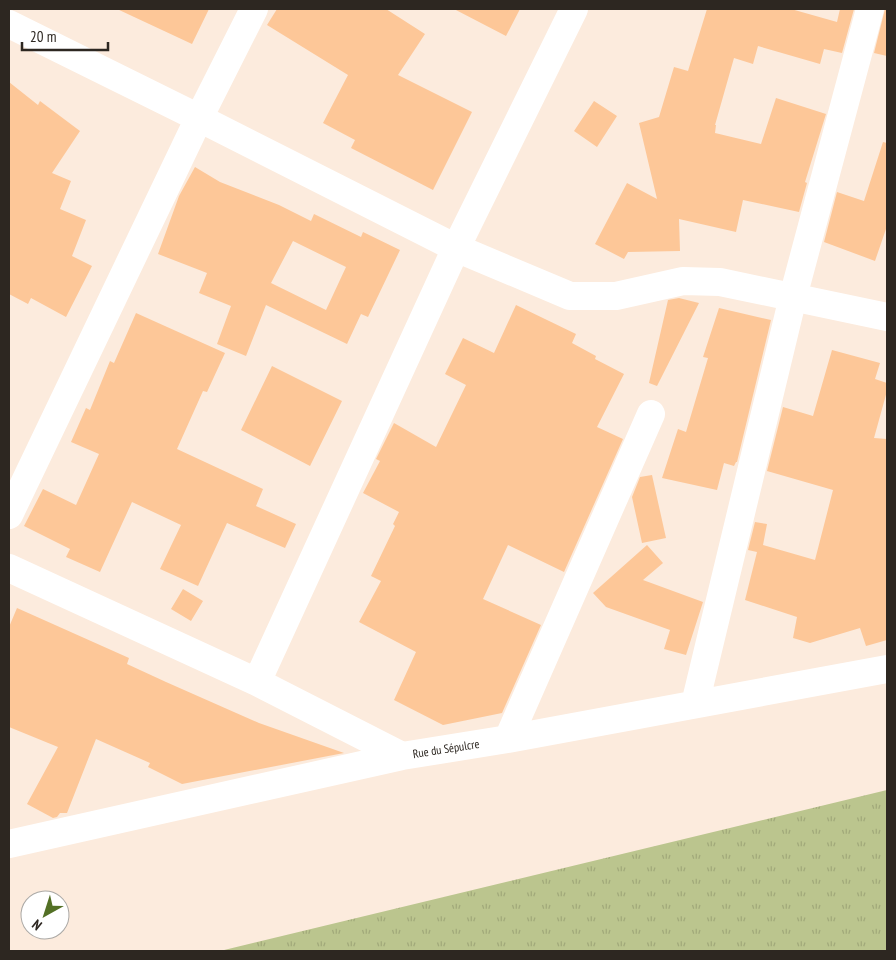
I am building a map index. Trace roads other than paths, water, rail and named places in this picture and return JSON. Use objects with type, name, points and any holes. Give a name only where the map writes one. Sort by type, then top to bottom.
[{"type":"street","points":[[9,515],[199,118],[254,9]]},
{"type":"street","points":[[256,682],[456,248],[574,9]]},
{"type":"street","points":[[696,704],[793,297],[870,9]]},
{"type":"street","points":[[9,24],[456,248],[570,296],[616,296],[683,281],[720,282],[887,318]]},
{"type":"street","points":[[508,739],[651,414]]},
{"type":"street","points":[[9,568],[256,682],[402,756]]},
{"type":"street","name":"Rue du Sépulcre","points":[[9,844],[402,756],[508,739],[887,669]]}]
